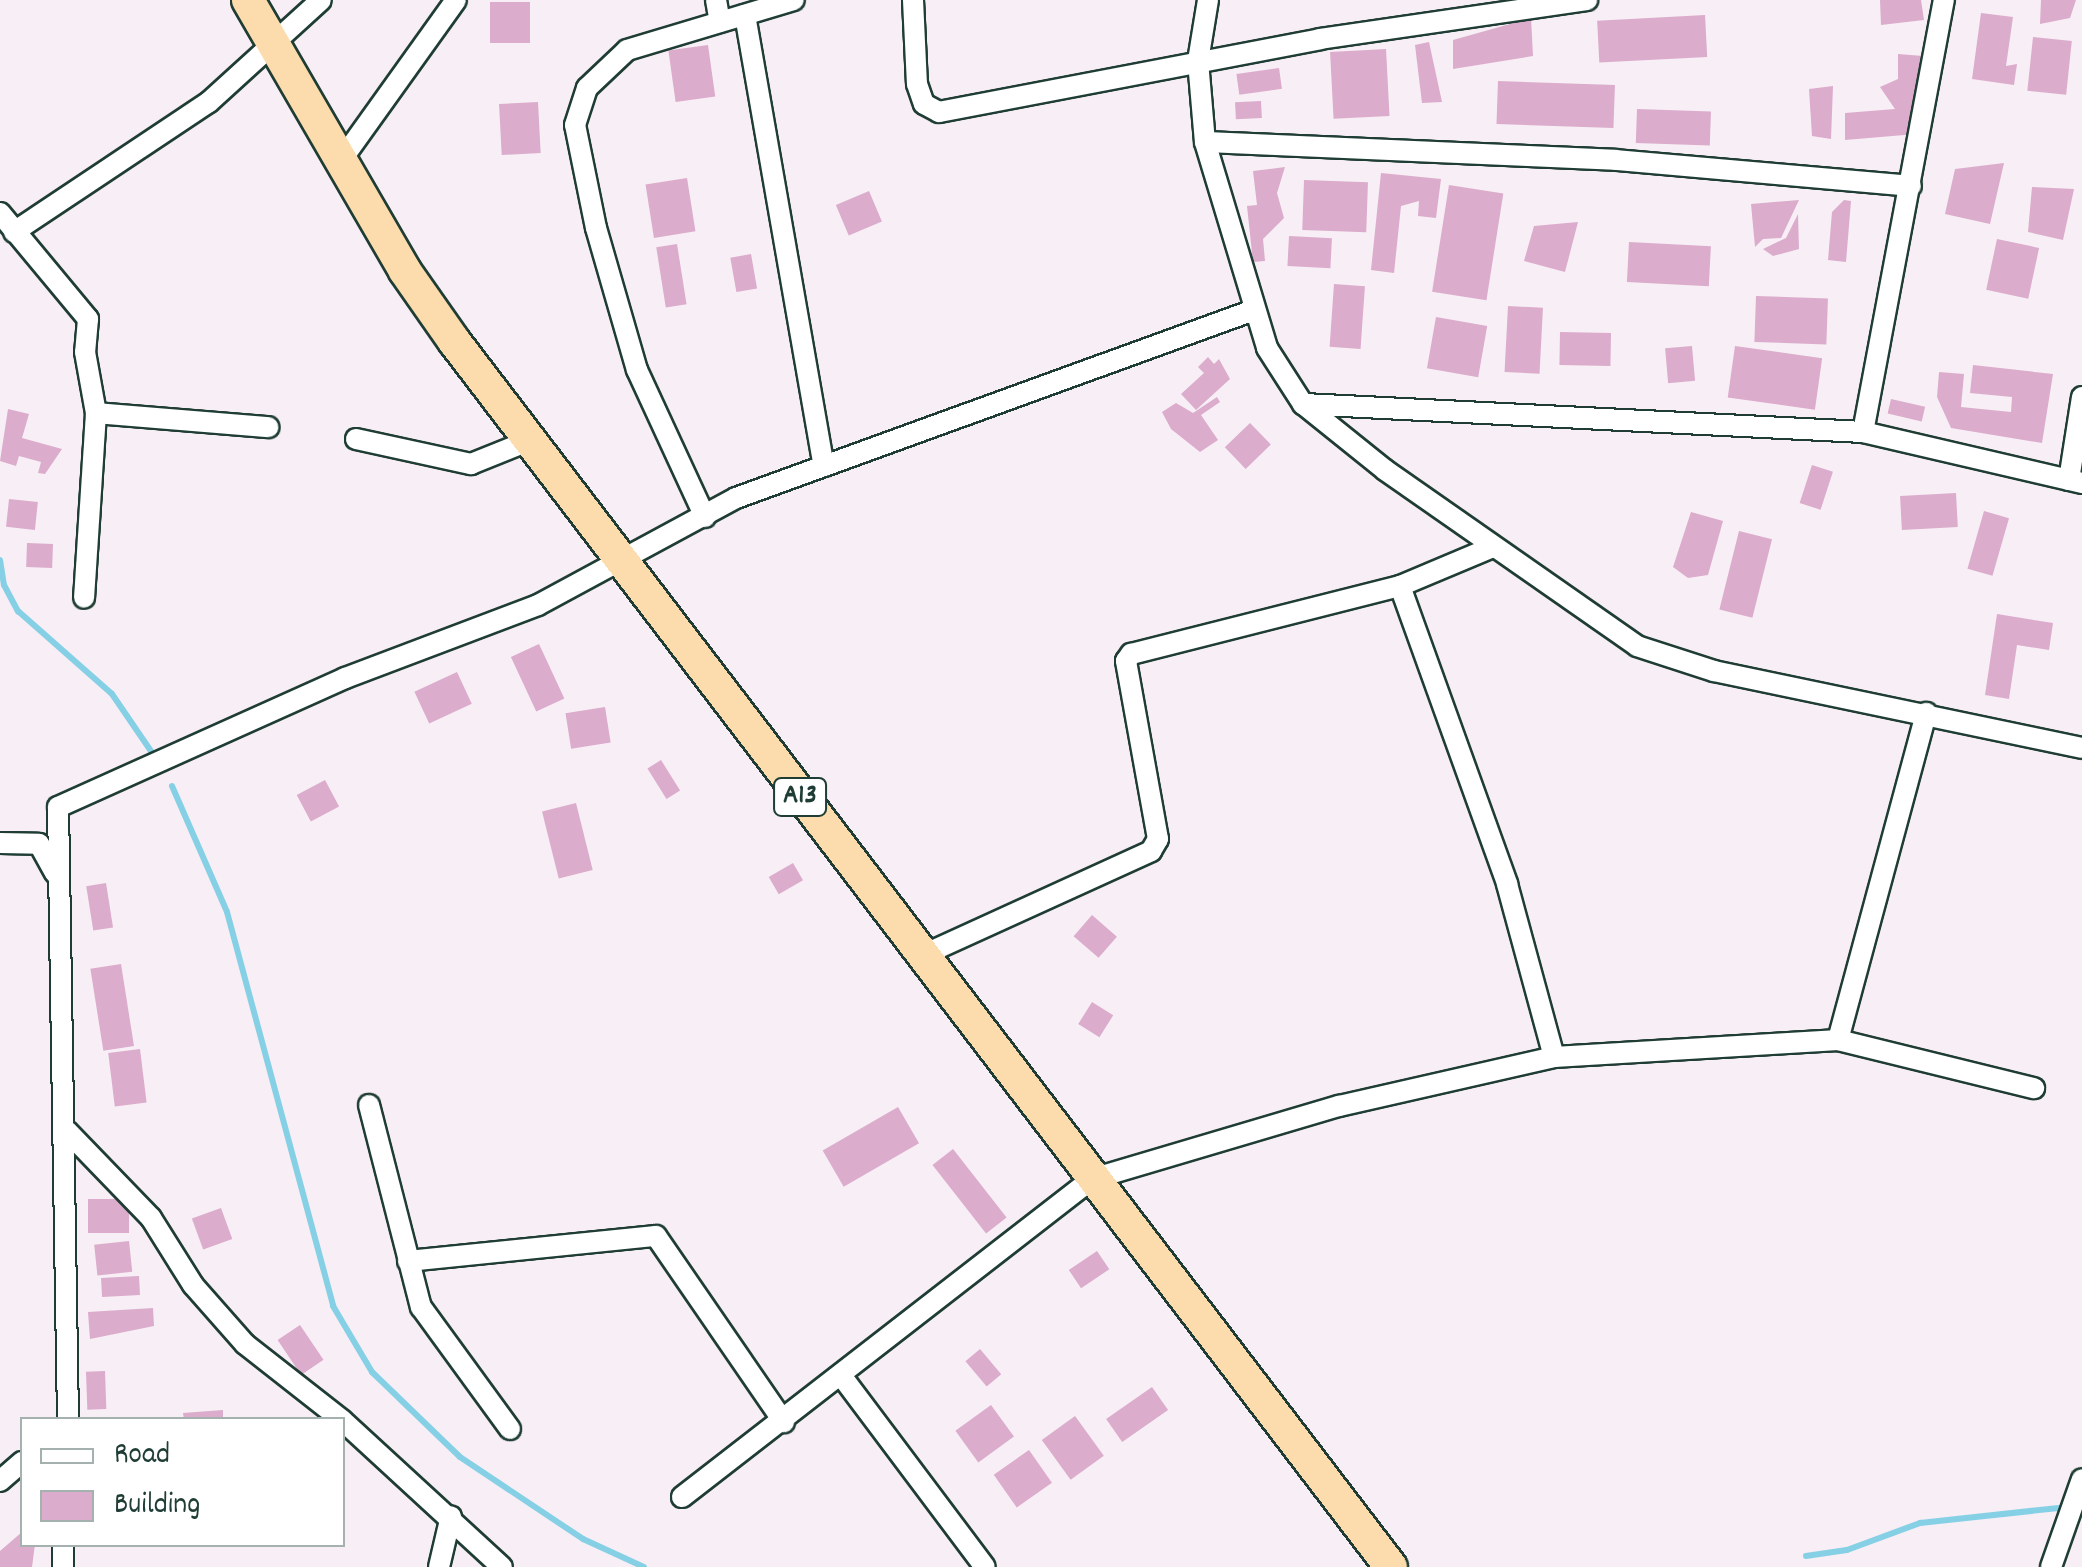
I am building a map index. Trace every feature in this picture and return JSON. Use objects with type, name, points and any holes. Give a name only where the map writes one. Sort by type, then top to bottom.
[{"type":"highway","name":"A13","points":[[248,0],[405,271],[528,441],[1392,1567]]},
{"type":"street","points":[[14,232],[209,102],[321,0]]},
{"type":"street","points":[[340,162],[456,0]]},
{"type":"street","points":[[716,0],[720,22]]},
{"type":"street","points":[[705,517],[637,370],[596,228],[575,126],[587,88],[626,50],[794,0]]},
{"type":"street","points":[[913,0],[917,84],[924,104],[939,112],[1198,61],[1587,0]]},
{"type":"street","points":[[1208,0],[1198,61],[1206,142],[1267,348],[1304,404],[1493,548],[1637,646],[1714,670],[2082,748]]},
{"type":"street","points":[[1863,432],[1944,0]]},
{"type":"street","points":[[745,16],[824,466]]},
{"type":"street","points":[[1206,142],[1616,160],[1912,186]]},
{"type":"street","points":[[0,213],[88,319],[85,352],[96,412],[84,598]]},
{"type":"street","points":[[68,1417],[67,1131],[58,807],[150,769],[345,678],[538,606],[618,556],[705,517],[736,498],[1254,310]]},
{"type":"street","points":[[1304,404],[1863,432],[2075,481],[2082,397]]},
{"type":"street","points":[[96,412],[268,427]]},
{"type":"street","points":[[356,439],[471,464],[528,441]]},
{"type":"street","points":[[921,956],[1151,852],[1158,840],[1126,661],[1131,654],[1400,586],[1493,548]]},
{"type":"street","points":[[1400,586],[1507,884],[1554,1057]]},
{"type":"street","points":[[1838,1040],[1926,713]]},
{"type":"street","points":[[0,844],[39,844],[52,858],[61,894]]},
{"type":"street","points":[[682,1496],[843,1378],[1092,1179],[1339,1106],[1554,1057],[1838,1040],[2034,1088]]},
{"type":"street","points":[[369,1105],[421,1307],[510,1430]]},
{"type":"street","points":[[67,1131],[151,1218],[194,1285],[246,1344],[338,1417]]},
{"type":"street","points":[[408,1262],[656,1236],[784,1422]]},
{"type":"street","points":[[843,1378],[985,1567]]},
{"type":"street","points":[[345,1423],[451,1516],[502,1567]]},
{"type":"street","points":[[0,1480],[20,1464]]},
{"type":"street","points":[[2052,1567],[2082,1479]]},
{"type":"street","points":[[439,1567],[451,1516]]},
{"type":"building","points":[[1880,0],[1921,0],[1924,20],[1881,25]]},
{"type":"building","points":[[2041,0],[2076,0],[2070,18],[2040,24]]},
{"type":"building","points":[[490,2],[530,2],[530,43],[490,43]]},
{"type":"building","points":[[1981,13],[2013,17],[2006,66],[2017,64],[2014,85],[1972,79]]},
{"type":"building","points":[[1705,15],[1707,57],[1599,63],[1597,21]]},
{"type":"building","points":[[1531,18],[1533,56],[1453,69],[1453,40]]},
{"type":"building","points":[[2033,37],[2072,41],[2066,95],[2027,91]]},
{"type":"building","points":[[1429,42],[1442,102],[1422,103],[1415,45]]},
{"type":"building","points":[[708,45],[715,96],[676,102],[668,51]]},
{"type":"building","points":[[1386,49],[1390,116],[1334,119],[1330,52]]},
{"type":"building","points":[[1898,54],[1923,56],[1916,134],[1845,140],[1845,113],[1895,109],[1880,87],[1898,79]]},
{"type":"building","points":[[1279,68],[1282,89],[1239,95],[1236,74]]},
{"type":"building","points":[[1498,81],[1615,85],[1613,128],[1496,124]]},
{"type":"building","points":[[1833,86],[1831,139],[1812,136],[1809,89]]},
{"type":"building","points":[[1261,101],[1262,118],[1236,119],[1235,102]]},
{"type":"building","points":[[538,102],[541,153],[502,155],[499,104]]},
{"type":"building","points":[[1637,109],[1711,112],[1710,146],[1636,143]]},
{"type":"building","points":[[2004,163],[1990,224],[1945,214],[1955,169]]},
{"type":"building","points":[[1285,167],[1277,193],[1284,218],[1263,239],[1265,261],[1253,262],[1247,206],[1257,205],[1253,171]]},
{"type":"building","points":[[1381,173],[1441,179],[1436,218],[1418,216],[1419,201],[1401,206],[1394,273],[1371,270]]},
{"type":"building","points":[[687,178],[695,231],[654,238],[646,185]]},
{"type":"building","points":[[1304,180],[1368,182],[1366,232],[1302,230]]},
{"type":"building","points":[[1449,185],[1503,194],[1486,300],[1432,292]]},
{"type":"building","points":[[2032,187],[2074,189],[2063,240],[2028,232]]},
{"type":"building","points":[[869,191],[882,221],[849,235],[836,205]]},
{"type":"building","points":[[1799,200],[1781,238],[1763,239],[1755,247],[1751,204]]},
{"type":"building","points":[[1844,200],[1851,201],[1846,262],[1828,260],[1832,212]]},
{"type":"building","points":[[1798,214],[1799,249],[1773,256],[1763,249],[1786,238]]},
{"type":"building","points":[[1578,222],[1565,272],[1524,261],[1534,226]]},
{"type":"building","points":[[1289,236],[1332,238],[1330,268],[1287,266]]},
{"type":"building","points":[[1997,239],[2039,248],[2028,299],[1986,290]]},
{"type":"building","points":[[1629,242],[1711,246],[1709,286],[1627,282]]},
{"type":"building","points":[[677,244],[687,304],[666,308],[656,247]]},
{"type":"building","points":[[751,254],[757,288],[736,292],[730,258]]},
{"type":"building","points":[[1334,284],[1365,286],[1361,349],[1330,347]]},
{"type":"building","points":[[1756,296],[1828,299],[1826,344],[1754,342]]},
{"type":"building","points":[[1508,306],[1543,308],[1539,374],[1505,372]]},
{"type":"building","points":[[1436,317],[1487,326],[1478,377],[1427,368]]},
{"type":"building","points":[[1560,332],[1611,333],[1610,366],[1559,365]]},
{"type":"building","points":[[1692,346],[1695,381],[1668,383],[1665,348]]},
{"type":"building","points":[[1735,346],[1822,358],[1815,410],[1728,397]]},
{"type":"building","points":[[1208,357],[1214,364],[1219,359],[1230,379],[1196,410],[1181,394],[1204,373],[1198,367]]},
{"type":"building","points":[[1973,365],[2053,374],[2042,443],[1951,428],[1937,397],[1939,372],[1964,374],[1961,407],[2011,412],[2012,397],[1970,393]]},
{"type":"building","points":[[1217,397],[1220,402],[1201,415],[1218,440],[1200,452],[1171,429],[1162,412],[1176,403],[1193,413]]},
{"type":"building","points":[[1891,399],[1925,407],[1922,421],[1888,414]]},
{"type":"building","points":[[8,409],[29,414],[22,438],[62,449],[45,474],[38,473],[41,462],[19,456],[16,466],[0,461]]},
{"type":"building","points":[[1250,423],[1271,445],[1246,469],[1225,447]]},
{"type":"building","points":[[1812,465],[1833,472],[1821,510],[1800,503]]},
{"type":"building","points":[[1956,493],[1958,527],[1902,530],[1900,496]]},
{"type":"building","points":[[9,499],[38,502],[35,530],[6,527]]},
{"type":"building","points":[[1984,511],[2009,518],[1992,576],[1967,569]]},
{"type":"building","points":[[1691,512],[1723,521],[1708,575],[1688,578],[1673,567]]},
{"type":"building","points":[[1739,531],[1772,539],[1752,618],[1719,610]]},
{"type":"building","points":[[27,543],[53,544],[52,568],[26,567]]},
{"type":"building","points":[[1997,614],[2053,623],[2049,650],[2017,645],[2009,699],[1985,695]]},
{"type":"building","points":[[539,644],[564,698],[536,711],[511,657]]},
{"type":"building","points":[[457,672],[472,704],[429,724],[414,692]]},
{"type":"building","points":[[605,707],[611,743],[571,749],[565,713]]},
{"type":"building","points":[[661,760],[680,791],[667,799],[647,768]]},
{"type":"building","points":[[325,780],[339,806],[311,822],[297,795]]},
{"type":"building","points":[[576,803],[593,870],[559,878],[542,811]]},
{"type":"building","points":[[793,863],[803,880],[779,894],[769,877]]},
{"type":"building","points":[[106,883],[113,927],[93,931],[86,886]]},
{"type":"building","points":[[1092,915],[1117,937],[1099,958],[1074,936]]},
{"type":"building","points":[[121,964],[134,1046],[103,1051],[90,969]]},
{"type":"building","points":[[1092,1002],[1113,1015],[1099,1037],[1078,1024]]},
{"type":"building","points":[[140,1049],[147,1103],[115,1106],[108,1053]]},
{"type":"building","points":[[898,1107],[919,1143],[844,1187],[823,1150]]},
{"type":"building","points":[[953,1149],[1007,1218],[986,1234],[933,1165]]},
{"type":"building","points":[[88,1199],[129,1199],[129,1233],[88,1233]]},
{"type":"building","points":[[221,1208],[232,1239],[203,1250],[192,1219]]},
{"type":"building","points":[[129,1241],[132,1272],[97,1275],[94,1245]]},
{"type":"building","points":[[1097,1251],[1109,1269],[1081,1288],[1069,1270]]},
{"type":"building","points":[[139,1276],[140,1295],[102,1297],[101,1278]]},
{"type":"building","points":[[153,1308],[154,1326],[90,1339],[88,1312]]},
{"type":"building","points":[[300,1325],[323,1360],[301,1375],[278,1340]]},
{"type":"building","points":[[980,1349],[1001,1374],[987,1386],[965,1361]]},
{"type":"building","points":[[105,1371],[106,1409],[87,1410],[86,1372]]},
{"type":"building","points":[[1152,1387],[1168,1410],[1122,1442],[1106,1419]]},
{"type":"building","points":[[991,1405],[1014,1437],[978,1462],[955,1431]]},
{"type":"building","points":[[223,1410],[223,1417],[184,1417],[183,1413]]},
{"type":"building","points":[[1075,1416],[1104,1456],[1071,1480],[1042,1440]]},
{"type":"building","points":[[1029,1450],[1052,1483],[1017,1507],[994,1475]]},
{"type":"building","points":[[20,1534],[20,1547],[35,1547],[32,1567],[0,1567],[0,1551]]},
{"type":"waterway","points":[[0,560],[4,585],[18,611],[112,694],[155,757]]},
{"type":"waterway","points":[[172,786],[227,912],[333,1306],[372,1372],[460,1457],[583,1539],[644,1567]]},
{"type":"waterway","points":[[1806,1556],[1847,1550],[1920,1523],[2068,1507]]}]
